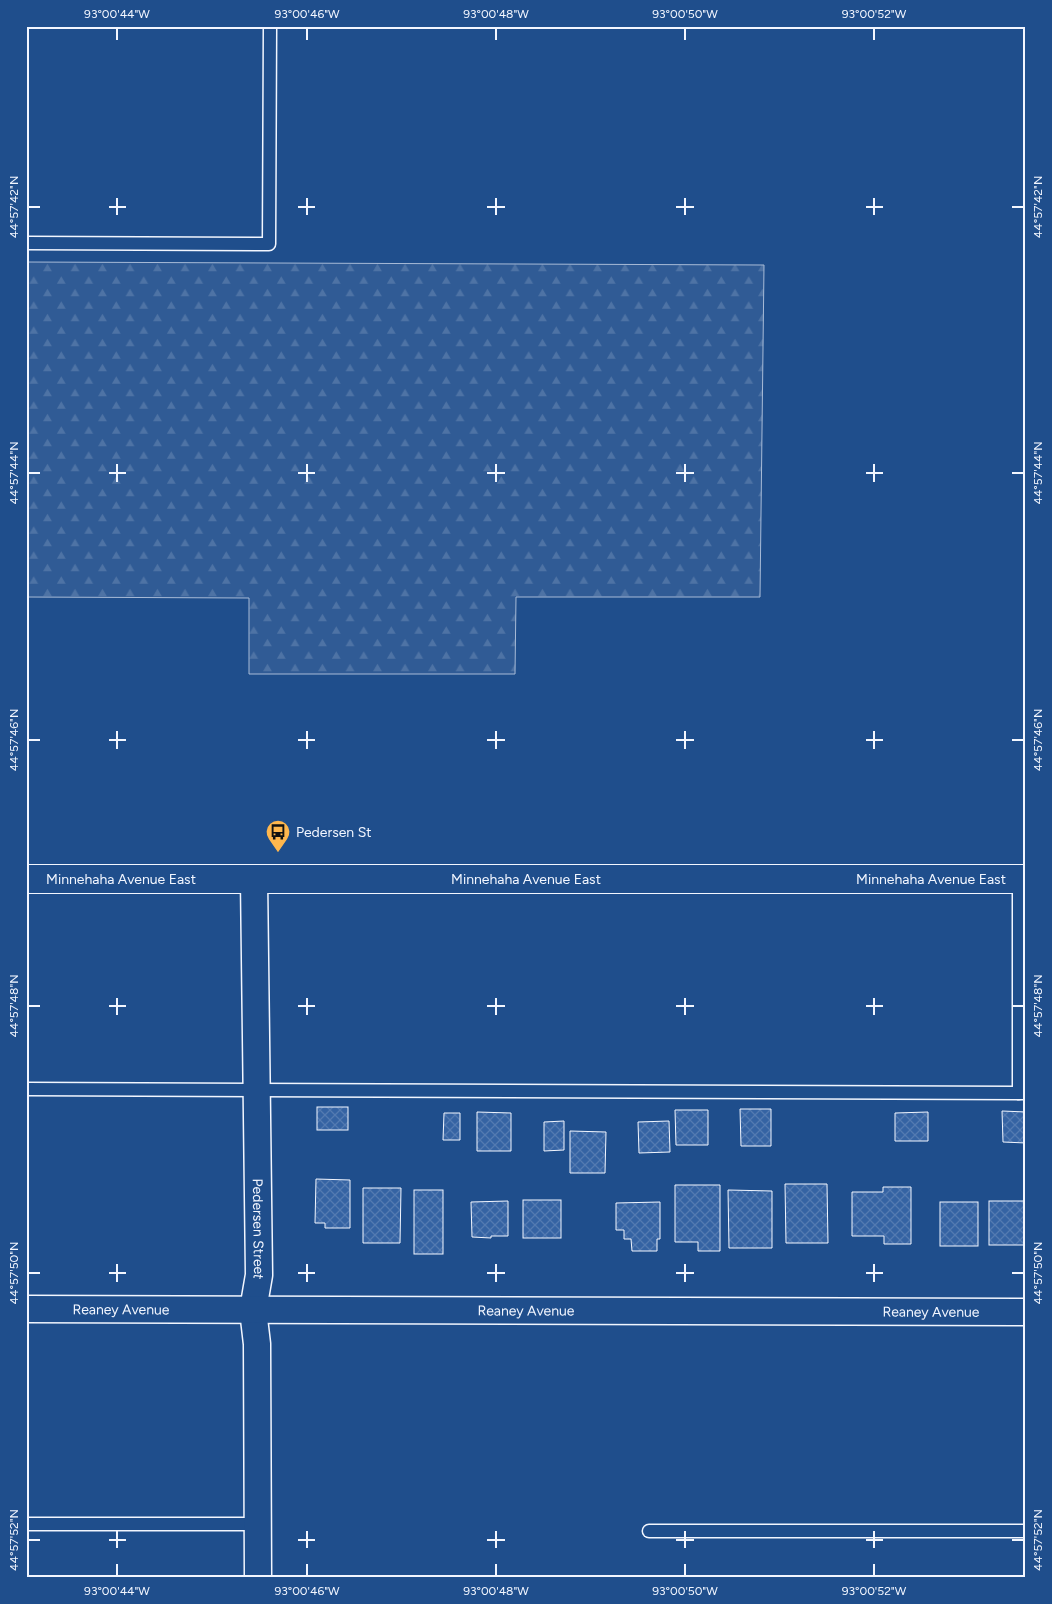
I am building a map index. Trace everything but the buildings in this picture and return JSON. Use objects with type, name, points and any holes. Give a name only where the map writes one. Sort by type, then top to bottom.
[{"type":"main road","name":"Minnehaha Avenue East","points":[[26,879],[1023,880]]},
{"type":"street","name":"Pedersen Street","points":[[254,880],[259,1275],[252,1310],[257,1344],[258,1578]]},
{"type":"street","name":"Reaney Avenue","points":[[26,1309],[1026,1312]]},
{"type":"lane","points":[[26,243],[268,244],[270,26]]},
{"type":"lane","points":[[26,1089],[1023,1092],[1023,880]]},
{"type":"lane","points":[[26,1524],[259,1524]]},
{"type":"lane","points":[[649,1531],[1026,1531]]},
{"type":"green space","points":[[26,262],[764,265],[760,597],[516,597],[515,674],[249,674],[249,598],[26,597]]},
{"type":"place","name":"Pedersen St","points":[[278,853]]}]
